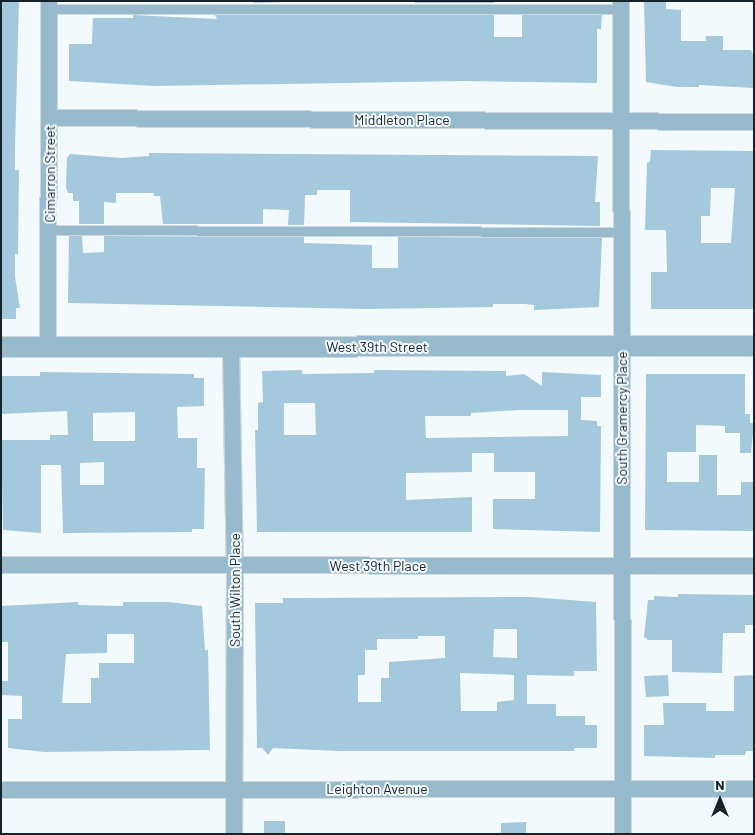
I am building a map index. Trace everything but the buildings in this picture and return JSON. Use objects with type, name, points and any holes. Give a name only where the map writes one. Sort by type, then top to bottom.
[{"type":"street","name":"Cimarron Street","points":[[48,347],[50,230],[49,5]]},
{"type":"street","name":"South Gramercy Place","points":[[622,5],[622,834]]},
{"type":"street","name":"Middleton Place","points":[[50,118],[754,122]]},
{"type":"street","name":"West 39th Street","points":[[1,347],[754,346]]},
{"type":"street","name":"South Wilton Place","points":[[231,347],[235,566],[234,834]]},
{"type":"street","name":"West 39th Place","points":[[1,565],[754,566]]},
{"type":"street","name":"Leighton Avenue","points":[[1,790],[754,789]]},
{"type":"lane","points":[[49,5],[622,5]]},
{"type":"lane","points":[[50,230],[622,232]]}]
